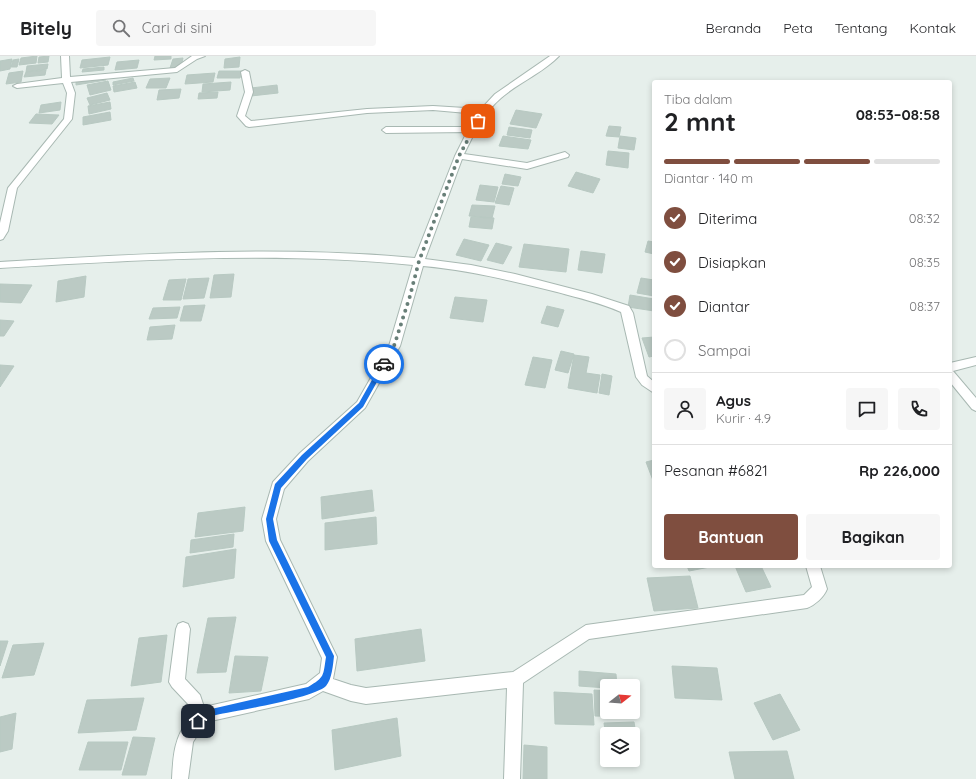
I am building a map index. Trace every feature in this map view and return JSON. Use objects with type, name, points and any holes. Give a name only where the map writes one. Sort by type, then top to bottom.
[{"type":"street","points":[[0,237],[3,232],[13,188],[68,119],[71,93],[66,80],[65,56]]},
{"type":"street","points":[[17,86],[101,76],[177,70],[195,57],[201,56]]},
{"type":"street","points":[[180,779],[182,747],[189,732],[198,721],[207,714],[309,691],[323,683],[328,672],[330,656],[273,541],[269,519],[278,486],[304,457],[361,405],[394,346],[410,296],[419,261],[459,156],[472,129],[483,112],[498,96],[555,56]]},
{"type":"street","points":[[245,72],[250,92],[241,116],[249,124],[374,111],[433,108],[483,112]]},
{"type":"street","points":[[386,130],[472,129]]},
{"type":"street","points":[[459,156],[527,166],[565,154]]},
{"type":"street","points":[[0,265],[150,257],[281,253],[419,261],[520,277],[625,309],[628,313],[642,377],[652,386]]},
{"type":"street","points":[[952,367],[976,361]]},
{"type":"street","points":[[952,376],[976,406]]},
{"type":"street","points":[[323,683],[351,693],[366,696],[516,679],[586,632],[807,601],[820,589],[814,568]]},
{"type":"street","points":[[183,629],[178,682],[195,700],[198,721]]},
{"type":"street","points":[[512,779],[516,679]]},
{"type":"building","points":[[37,56],[36,63],[19,65],[21,58]]},
{"type":"building","points":[[49,56],[48,62],[38,63],[39,57]]},
{"type":"building","points":[[155,56],[171,56],[171,59],[154,60]]},
{"type":"building","points":[[110,57],[108,65],[80,68],[82,60]]},
{"type":"building","points":[[240,57],[239,67],[224,68],[225,59]]},
{"type":"building","points":[[183,58],[181,67],[170,68],[173,59]]},
{"type":"building","points":[[12,59],[10,69],[0,71],[0,61]]},
{"type":"building","points":[[19,59],[17,67],[11,67],[13,60]]},
{"type":"building","points":[[139,60],[137,68],[115,70],[117,62]]},
{"type":"building","points":[[48,64],[47,69],[26,72],[27,66]]},
{"type":"building","points":[[104,67],[104,70],[82,72],[83,69]]},
{"type":"building","points":[[46,70],[45,75],[24,77],[26,72]]},
{"type":"building","points":[[23,71],[21,82],[6,84],[9,73]]},
{"type":"building","points":[[219,71],[242,71],[240,78],[217,78]]},
{"type":"building","points":[[215,73],[213,82],[185,84],[187,75]]},
{"type":"building","points":[[105,77],[106,80],[76,85],[76,81]]},
{"type":"building","points":[[133,78],[134,81],[113,85],[113,82]]},
{"type":"building","points":[[170,78],[166,88],[146,88],[150,79]]},
{"type":"building","points":[[108,81],[111,90],[90,95],[87,85]]},
{"type":"building","points":[[135,82],[137,88],[114,92],[113,86]]},
{"type":"building","points":[[231,82],[230,90],[202,92],[203,84]]},
{"type":"building","points":[[277,85],[278,93],[251,96],[251,88]]},
{"type":"building","points":[[181,89],[179,98],[157,100],[159,90]]},
{"type":"building","points":[[218,92],[217,98],[198,99],[199,93]]},
{"type":"building","points":[[107,93],[110,100],[90,105],[87,98]]},
{"type":"building","points":[[61,102],[60,110],[39,113],[41,105]]},
{"type":"building","points":[[110,102],[111,109],[89,114],[88,106]]},
{"type":"building","points":[[516,110],[542,114],[536,128],[510,124]]},
{"type":"building","points":[[110,112],[111,120],[83,125],[83,117]]},
{"type":"building","points":[[36,114],[59,115],[52,124],[29,123]]},
{"type":"building","points":[[609,126],[621,127],[619,137],[606,136]]},
{"type":"building","points":[[509,127],[532,130],[530,138],[507,135]]},
{"type":"building","points":[[503,136],[531,140],[528,149],[499,146]]},
{"type":"building","points":[[620,136],[636,138],[634,150],[618,148]]},
{"type":"building","points":[[608,151],[629,153],[628,168],[606,165]]},
{"type":"building","points":[[576,172],[600,179],[593,193],[568,186]]},
{"type":"building","points":[[505,174],[521,177],[518,186],[502,184]]},
{"type":"building","points":[[480,185],[498,187],[494,202],[476,200]]},
{"type":"building","points":[[501,186],[514,188],[509,205],[495,203]]},
{"type":"building","points":[[472,205],[495,206],[492,218],[469,216]]},
{"type":"building","points":[[471,217],[494,218],[492,229],[469,227]]},
{"type":"building","points":[[464,239],[489,245],[481,261],[456,255]]},
{"type":"building","points":[[648,241],[652,242],[652,254],[645,252]]},
{"type":"building","points":[[496,243],[512,247],[503,264],[487,260]]},
{"type":"building","points":[[524,244],[569,249],[566,272],[519,267]]},
{"type":"building","points":[[581,251],[605,254],[602,273],[578,270]]},
{"type":"building","points":[[234,274],[231,297],[210,298],[214,275]]},
{"type":"building","points":[[86,276],[84,297],[56,302],[58,281]]},
{"type":"building","points":[[209,278],[204,298],[183,299],[188,279]]},
{"type":"building","points":[[641,278],[652,280],[652,296],[637,293]]},
{"type":"building","points":[[186,279],[181,300],[163,300],[169,280]]},
{"type":"building","points":[[0,284],[32,285],[21,303],[0,302]]},
{"type":"building","points":[[630,295],[652,299],[652,311],[628,307]]},
{"type":"building","points":[[455,297],[487,300],[483,322],[450,318]]},
{"type":"building","points":[[205,305],[201,321],[180,321],[184,306]]},
{"type":"building","points":[[547,306],[564,310],[558,327],[541,323]]},
{"type":"building","points":[[180,307],[177,318],[149,319],[153,308]]},
{"type":"building","points":[[0,320],[14,321],[4,336],[0,336]]},
{"type":"building","points":[[175,325],[172,339],[147,340],[150,327]]},
{"type":"building","points":[[652,337],[652,356],[649,357],[642,338]]},
{"type":"building","points":[[561,351],[574,354],[568,373],[555,370]]},
{"type":"building","points":[[574,355],[589,357],[586,373],[600,375],[597,393],[568,388]]},
{"type":"building","points":[[533,357],[552,360],[545,388],[525,385]]},
{"type":"building","points":[[0,365],[14,366],[0,387]]},
{"type":"building","points":[[602,374],[612,376],[609,395],[599,393]]},
{"type":"building","points":[[652,460],[652,478],[646,462]]},
{"type":"building","points":[[372,490],[374,511],[322,519],[321,497]]},
{"type":"building","points":[[245,507],[243,531],[195,537],[198,513]]},
{"type":"building","points":[[376,517],[377,544],[325,550],[325,523]]},
{"type":"building","points":[[234,534],[233,547],[190,553],[191,540]]},
{"type":"building","points":[[236,549],[234,578],[183,587],[186,557]]},
{"type":"building","points":[[688,568],[705,568],[689,571]]},
{"type":"building","points":[[736,568],[762,568],[771,587],[746,592]]},
{"type":"building","points":[[690,576],[698,608],[654,611],[647,578]]},
{"type":"building","points":[[236,617],[226,672],[197,673],[208,618]]},
{"type":"building","points":[[421,629],[425,661],[357,671],[355,639]]},
{"type":"building","points":[[167,635],[161,682],[131,686],[139,638]]},
{"type":"building","points":[[0,641],[8,641],[0,666]]},
{"type":"building","points":[[44,643],[34,675],[2,678],[13,645]]},
{"type":"building","points":[[235,656],[268,657],[261,691],[229,693]]},
{"type":"building","points":[[672,666],[717,668],[722,700],[675,698]]},
{"type":"building","points":[[579,671],[616,674],[616,679],[600,679],[600,688],[579,686]]},
{"type":"building","points":[[594,690],[600,690],[600,716],[595,716]]},
{"type":"building","points":[[554,692],[592,694],[594,725],[555,724]]},
{"type":"building","points":[[780,694],[800,730],[773,740],[754,703]]},
{"type":"building","points":[[144,698],[136,730],[78,733],[87,700]]},
{"type":"building","points":[[16,713],[12,749],[0,752],[0,717]]},
{"type":"building","points":[[397,718],[401,756],[335,770],[332,730]]},
{"type":"building","points":[[634,722],[635,727],[605,727],[604,723]]},
{"type":"building","points":[[133,737],[155,738],[146,775],[122,775]]},
{"type":"building","points":[[88,742],[128,742],[121,770],[79,770]]},
{"type":"building","points":[[524,745],[547,747],[547,779],[523,779]]},
{"type":"building","points":[[787,751],[794,779],[735,779],[729,752]]},
{"type":"way so far","points":[[384,364],[394,346],[410,296],[419,261],[459,156],[472,129],[478,121]]},
{"type":"route","points":[[198,721],[207,714],[216,711],[309,691],[323,683],[328,672],[330,656],[273,541],[269,519],[278,486],[304,457],[361,405],[384,364]]}]
